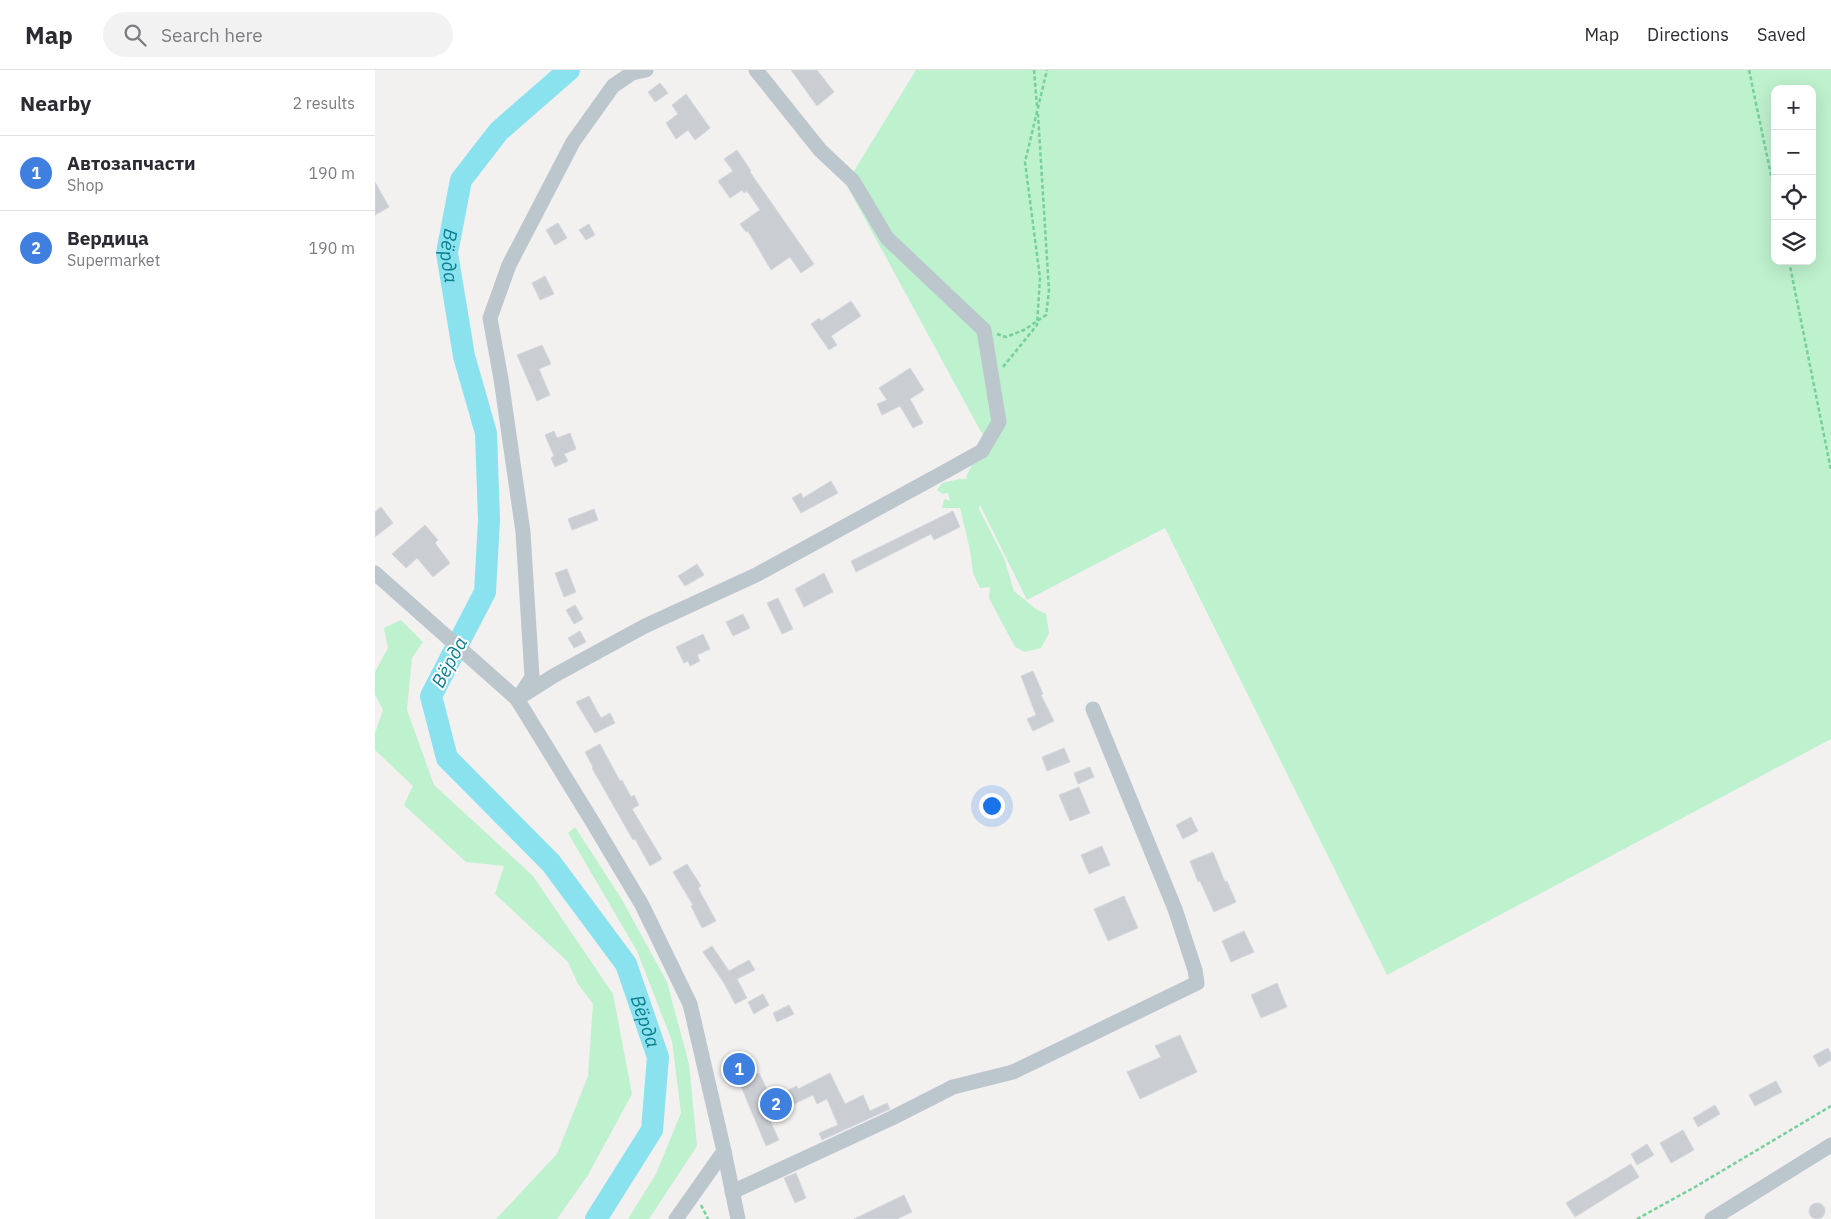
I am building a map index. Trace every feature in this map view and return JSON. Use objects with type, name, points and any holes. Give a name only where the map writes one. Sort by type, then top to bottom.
[{"type":"street","points":[[517,699],[532,676],[523,532],[501,379],[490,318],[509,265],[573,142],[613,86],[633,73],[646,70]]},
{"type":"street","points":[[517,699],[555,675],[645,626],[756,575],[982,451],[999,422],[984,330],[887,238],[853,181],[820,150],[756,70]]},
{"type":"street","points":[[375,572],[517,699],[642,905],[690,1004],[738,1219]]},
{"type":"street","points":[[733,1192],[953,1087],[1013,1072],[1197,983],[1195,970],[1175,909],[1093,709]]},
{"type":"street","points":[[1712,1219],[1831,1145]]},
{"type":"street","points":[[676,1219],[723,1151]]},
{"type":"path","points":[[984,330],[1006,338],[1046,315],[1049,291],[1034,70]]},
{"type":"path","points":[[992,379],[1037,326],[1040,278],[1025,162],[1047,70]]},
{"type":"path","points":[[1749,70],[1771,175]]},
{"type":"path","points":[[1790,265],[1831,470]]},
{"type":"path","points":[[1637,1219],[1695,1187],[1831,1106]]},
{"type":"path","points":[[699,1201],[708,1219]]},
{"type":"green space","points":[[916,70],[1831,70],[1831,739],[1387,975],[1165,528],[1027,600],[980,505],[979,509],[1004,558],[1014,591],[1036,609],[1046,614],[1049,633],[1041,648],[1025,652],[1015,647],[989,598],[990,587],[980,588],[973,573],[970,550],[960,508],[942,508],[944,499],[950,501],[948,493],[942,494],[937,490],[942,483],[967,479],[966,476],[986,441],[846,184]]},
{"type":"green space","points":[[401,620],[423,642],[412,658],[407,710],[434,785],[533,876],[613,994],[632,1094],[588,1175],[557,1219],[496,1219],[557,1154],[588,1076],[593,1004],[578,984],[568,962],[495,894],[504,866],[466,862],[404,805],[413,786],[375,750],[375,733],[383,710],[375,694],[375,672],[388,648],[384,628]]},
{"type":"green space","points":[[575,827],[621,898],[667,982],[689,1064],[697,1146],[649,1219],[628,1219],[656,1174],[681,1113],[672,1041],[637,951],[568,833]]},
{"type":"building","points":[[791,70],[817,70],[834,92],[817,106]]},
{"type":"building","points":[[660,83],[668,93],[655,102],[648,92]]},
{"type":"building","points":[[686,94],[710,128],[695,140],[688,130],[676,139],[666,123],[678,114],[672,105]]},
{"type":"building","points":[[737,150],[750,172],[814,264],[801,273],[790,257],[771,270],[748,231],[746,232],[740,224],[760,210],[747,191],[744,193],[742,190],[730,198],[718,181],[733,171],[724,159]]},
{"type":"building","points":[[375,182],[389,207],[375,215]]},
{"type":"building","points":[[558,223],[567,238],[555,245],[546,230]]},
{"type":"building","points":[[589,224],[595,235],[586,240],[579,230]]},
{"type":"building","points":[[545,276],[554,294],[540,300],[532,283]]},
{"type":"building","points":[[851,301],[861,316],[831,336],[837,345],[829,350],[811,324],[819,318],[821,321]]},
{"type":"building","points":[[542,345],[551,364],[539,369],[550,395],[537,401],[517,355]]},
{"type":"building","points":[[910,368],[924,390],[910,399],[923,423],[913,428],[900,406],[882,415],[877,404],[887,400],[879,388]]},
{"type":"building","points":[[554,431],[557,438],[570,433],[576,449],[564,454],[568,461],[555,467],[551,458],[554,456],[545,435]]},
{"type":"building","points":[[831,481],[838,493],[801,513],[792,498],[801,493],[803,498]]},
{"type":"building","points":[[381,507],[393,523],[375,537],[375,512]]},
{"type":"building","points":[[594,509],[598,520],[572,530],[568,519]]},
{"type":"building","points":[[953,511],[960,527],[934,540],[931,534],[856,572],[851,561]]},
{"type":"building","points":[[425,525],[438,540],[435,543],[450,563],[433,577],[417,558],[406,568],[392,554]]},
{"type":"building","points":[[697,564],[704,575],[685,586],[678,576]]},
{"type":"building","points":[[567,569],[576,592],[564,597],[555,573]]},
{"type":"building","points":[[824,573],[833,592],[804,607],[795,589]]},
{"type":"building","points":[[778,598],[793,629],[782,634],[767,603]]},
{"type":"building","points":[[575,605],[583,619],[574,624],[566,610]]},
{"type":"building","points":[[743,614],[750,628],[733,636],[726,622]]},
{"type":"building","points":[[580,631],[586,642],[574,648],[568,638]]},
{"type":"building","points":[[703,634],[710,649],[697,655],[700,661],[690,666],[688,661],[684,663],[676,647]]},
{"type":"building","points":[[1033,671],[1043,694],[1041,695],[1054,721],[1033,731],[1027,719],[1036,715],[1021,676]]},
{"type":"building","points":[[589,696],[601,718],[610,713],[615,723],[595,733],[576,702]]},
{"type":"building","points":[[600,744],[620,781],[622,780],[631,797],[634,795],[639,805],[632,809],[662,859],[650,866],[635,839],[633,840],[592,768],[585,752]]},
{"type":"building","points":[[1064,748],[1070,762],[1047,771],[1042,757]]},
{"type":"building","points":[[1090,767],[1094,777],[1078,784],[1074,773]]},
{"type":"building","points":[[1079,787],[1090,813],[1070,821],[1059,795]]},
{"type":"building","points":[[1191,817],[1198,831],[1183,839],[1176,825]]},
{"type":"building","points":[[1102,846],[1110,865],[1089,874],[1081,855]]},
{"type":"building","points":[[1213,852],[1225,882],[1227,881],[1236,902],[1214,912],[1200,881],[1198,882],[1190,861]]},
{"type":"building","points":[[687,864],[701,886],[698,888],[716,921],[702,928],[691,906],[693,905],[673,872]]},
{"type":"building","points":[[1124,896],[1138,928],[1108,941],[1094,909]]},
{"type":"building","points":[[1244,931],[1254,952],[1231,962],[1222,941]]},
{"type":"building","points":[[712,946],[729,971],[749,960],[755,970],[737,979],[747,998],[735,1004],[724,983],[703,952]]},
{"type":"building","points":[[1277,983],[1287,1007],[1261,1018],[1251,995]]},
{"type":"building","points":[[763,994],[769,1005],[754,1014],[748,1002]]},
{"type":"building","points":[[789,1005],[794,1014],[777,1022],[773,1013]]},
{"type":"building","points":[[1180,1035],[1197,1072],[1140,1099],[1127,1072],[1161,1057],[1155,1046]]},
{"type":"building","points":[[1828,1048],[1831,1060],[1819,1067],[1813,1056]]},
{"type":"building","points":[[744,1056],[753,1076],[759,1073],[771,1098],[797,1086],[798,1089],[830,1073],[845,1104],[863,1095],[870,1111],[887,1103],[890,1109],[822,1140],[819,1133],[838,1125],[827,1099],[817,1104],[813,1095],[768,1116],[779,1140],[766,1146],[738,1079],[734,1081],[726,1065]]},
{"type":"building","points":[[1776,1081],[1782,1092],[1755,1106],[1749,1095]]},
{"type":"building","points":[[1715,1105],[1720,1114],[1698,1127],[1693,1118]]},
{"type":"building","points":[[1683,1130],[1694,1150],[1671,1163],[1660,1143]]},
{"type":"building","points":[[1647,1144],[1654,1155],[1637,1165],[1631,1154]]},
{"type":"building","points":[[1631,1164],[1639,1177],[1575,1217],[1566,1203]]},
{"type":"building","points":[[796,1173],[806,1198],[795,1203],[784,1178]]},
{"type":"building","points":[[904,1195],[912,1212],[897,1219],[854,1219]]},
{"type":"building","points":[[1817,1203],[1825,1211],[1817,1219],[1809,1211]]},
{"type":"waterway","name":"Вёрда","points":[[569,70],[499,131],[461,180],[447,253],[464,356],[486,433],[489,520],[485,592],[431,696],[447,758],[551,863],[626,964],[658,1057],[652,1130],[596,1219]]},
{"type":"place","name":"Автозапчасти","points":[[739,1069]]},
{"type":"place","name":"Вердица","points":[[776,1104]]}]
